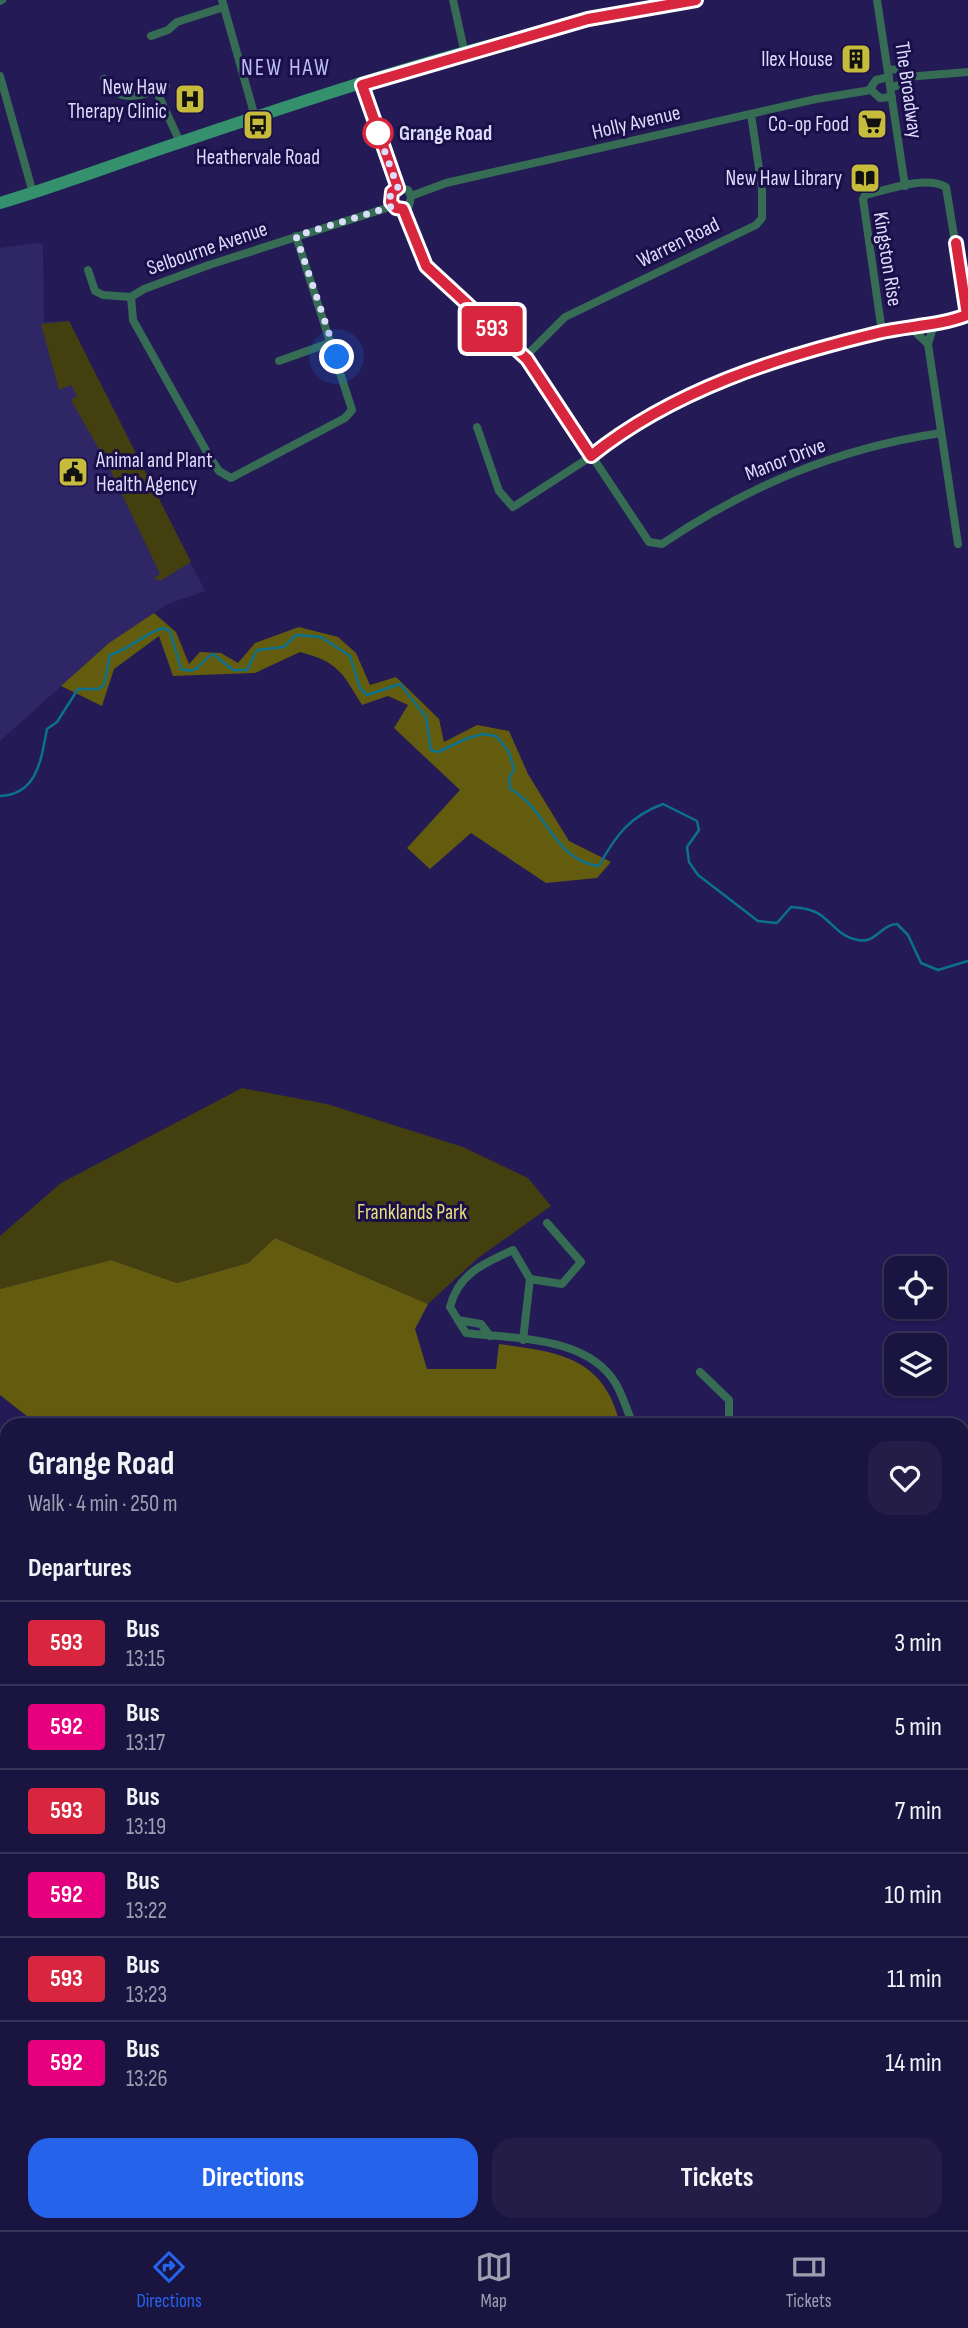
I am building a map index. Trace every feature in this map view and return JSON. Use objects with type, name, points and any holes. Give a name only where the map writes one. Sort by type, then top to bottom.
[{"type":"main road","points":[[0,203],[255,117],[465,54],[643,4],[695,0]]},
{"type":"street","points":[[453,0],[465,54]]},
{"type":"street","name":"The Broadway","points":[[877,0],[905,186]]},
{"type":"street","points":[[151,36],[168,30],[177,22],[223,4],[255,117]]},
{"type":"street","points":[[888,73],[900,69],[906,76]]},
{"type":"street","points":[[906,76],[968,72]]},
{"type":"street","name":"Holly Avenue","points":[[871,90],[876,80],[888,73]]},
{"type":"street","points":[[0,76],[33,193]]},
{"type":"street","points":[[891,92],[904,84],[906,76]]},
{"type":"street","points":[[104,79],[117,99],[166,85]]},
{"type":"street","points":[[362,85],[398,188]]},
{"type":"street","points":[[156,90],[180,142]]},
{"type":"street","name":"Holly Avenue","points":[[871,90],[880,98],[891,92]]},
{"type":"street","name":"Holly Avenue","points":[[411,196],[446,183],[751,114],[871,90]]},
{"type":"street","name":"Warren Road","points":[[524,357],[565,317],[756,225],[764,209],[751,114]]},
{"type":"street","name":"Kingston Rise","points":[[882,332],[863,199],[865,195],[905,186],[940,184],[946,187],[967,315]]},
{"type":"street","points":[[398,188],[408,190],[411,196],[409,206],[403,209],[393,206],[390,195],[398,188]]},
{"type":"street","name":"Selbourne Avenue","points":[[88,270],[89,285],[95,291],[103,295],[131,297],[144,289],[296,236],[393,206]]},
{"type":"street","points":[[403,209],[426,266],[524,357],[591,456]]},
{"type":"street","name":"Selbourne Avenue","points":[[131,297],[133,320],[209,456],[226,478],[237,475],[351,414],[353,405],[296,236]]},
{"type":"street","points":[[477,427],[499,491],[513,507],[655,415],[731,377],[816,348],[967,315]]},
{"type":"street","points":[[935,321],[928,344],[958,544]]},
{"type":"street","points":[[909,326],[928,344]]},
{"type":"street","points":[[279,360],[332,342]]},
{"type":"street","name":"Manor Drive","points":[[591,456],[645,537],[653,544],[662,544],[720,506],[788,473],[876,445],[941,433]]},
{"type":"street","points":[[530,1279],[562,1284],[581,1262],[547,1223]]},
{"type":"street","points":[[523,1340],[530,1279],[513,1250],[477,1266],[455,1289],[450,1307],[466,1333],[565,1346],[594,1361],[616,1383],[631,1418]]},
{"type":"street","points":[[458,1320],[481,1324],[490,1336]]},
{"type":"street","points":[[701,1372],[729,1400],[729,1418]]},
{"type":"shaded area","name":"Animal and Plant Health Agency","points":[[43,244],[44,322],[69,321],[205,591],[168,604],[109,643],[0,741],[0,248]]},
{"type":"shaded area","points":[[154,613],[176,632],[189,664],[200,652],[221,653],[238,663],[255,643],[299,627],[338,637],[356,653],[370,685],[396,677],[439,719],[444,742],[477,725],[509,731],[528,774],[569,841],[611,862],[597,878],[546,883],[471,833],[430,869],[407,848],[460,790],[394,728],[408,705],[388,696],[362,705],[338,670],[313,656],[300,652],[255,673],[173,676],[159,636],[114,669],[102,706],[61,686],[109,643]]},
{"type":"shaded area","points":[[275,1238],[428,1304],[415,1329],[427,1369],[496,1369],[499,1344],[541,1350],[576,1362],[591,1371],[603,1384],[618,1418],[29,1418],[0,1395],[0,1289],[111,1260],[177,1283],[248,1263]]},
{"type":"green space","points":[[69,321],[191,562],[160,581],[154,578],[160,574],[108,465],[71,400],[77,396],[71,385],[59,390],[41,324]]},
{"type":"green space","name":"Franklands Park","points":[[242,1088],[327,1104],[463,1147],[528,1178],[551,1206],[478,1258],[428,1304],[275,1238],[248,1263],[177,1283],[111,1260],[0,1289],[0,1236],[61,1183]]},
{"type":"waterway","points":[[0,796],[13,794],[30,782],[40,763],[47,729],[57,722],[78,689],[98,689],[104,685],[110,655],[149,634],[163,628],[170,631],[181,669],[187,670],[196,669],[213,654],[233,670],[247,670],[257,650],[284,647],[296,635],[321,637],[350,656],[360,688],[367,695],[400,684],[426,717],[431,750],[438,752],[483,734],[496,736],[509,752],[514,769],[509,779],[510,789],[533,808],[571,854],[584,862],[599,866],[611,845],[632,821],[663,804],[697,821],[699,830],[687,847],[689,862],[698,875],[758,921],[777,923],[791,907],[803,908],[819,914],[838,931],[858,940],[874,937],[887,927],[897,924],[908,935],[921,963],[938,970],[968,961]]},
{"type":"bus line","name":"593","points":[[696,0],[588,19],[362,85],[398,188],[390,195],[391,202],[396,208],[403,209],[421,258],[432,273],[527,359],[591,456],[655,415],[731,377],[816,348],[967,315],[956,243]]},
{"type":"place","name":"Ilex House","points":[[856,59]]},
{"type":"place","name":"New Haw Therapy Clinic","points":[[190,99]]},
{"type":"place","name":"Co-op Food","points":[[872,124]]},
{"type":"place","name":"Heathervale Road","points":[[258,125]]},
{"type":"place","name":"Grange Road","points":[[378,133]]},
{"type":"place","name":"New Haw Library","points":[[865,178]]},
{"type":"place","name":"Animal and Plant Health Agency","points":[[73,472]]},
{"type":"district","name":"NEW HAW","points":[[286,67]]},
{"type":"route","points":[[337,357],[296,236],[384,206],[393,206],[390,195],[398,188],[378,133]]}]
